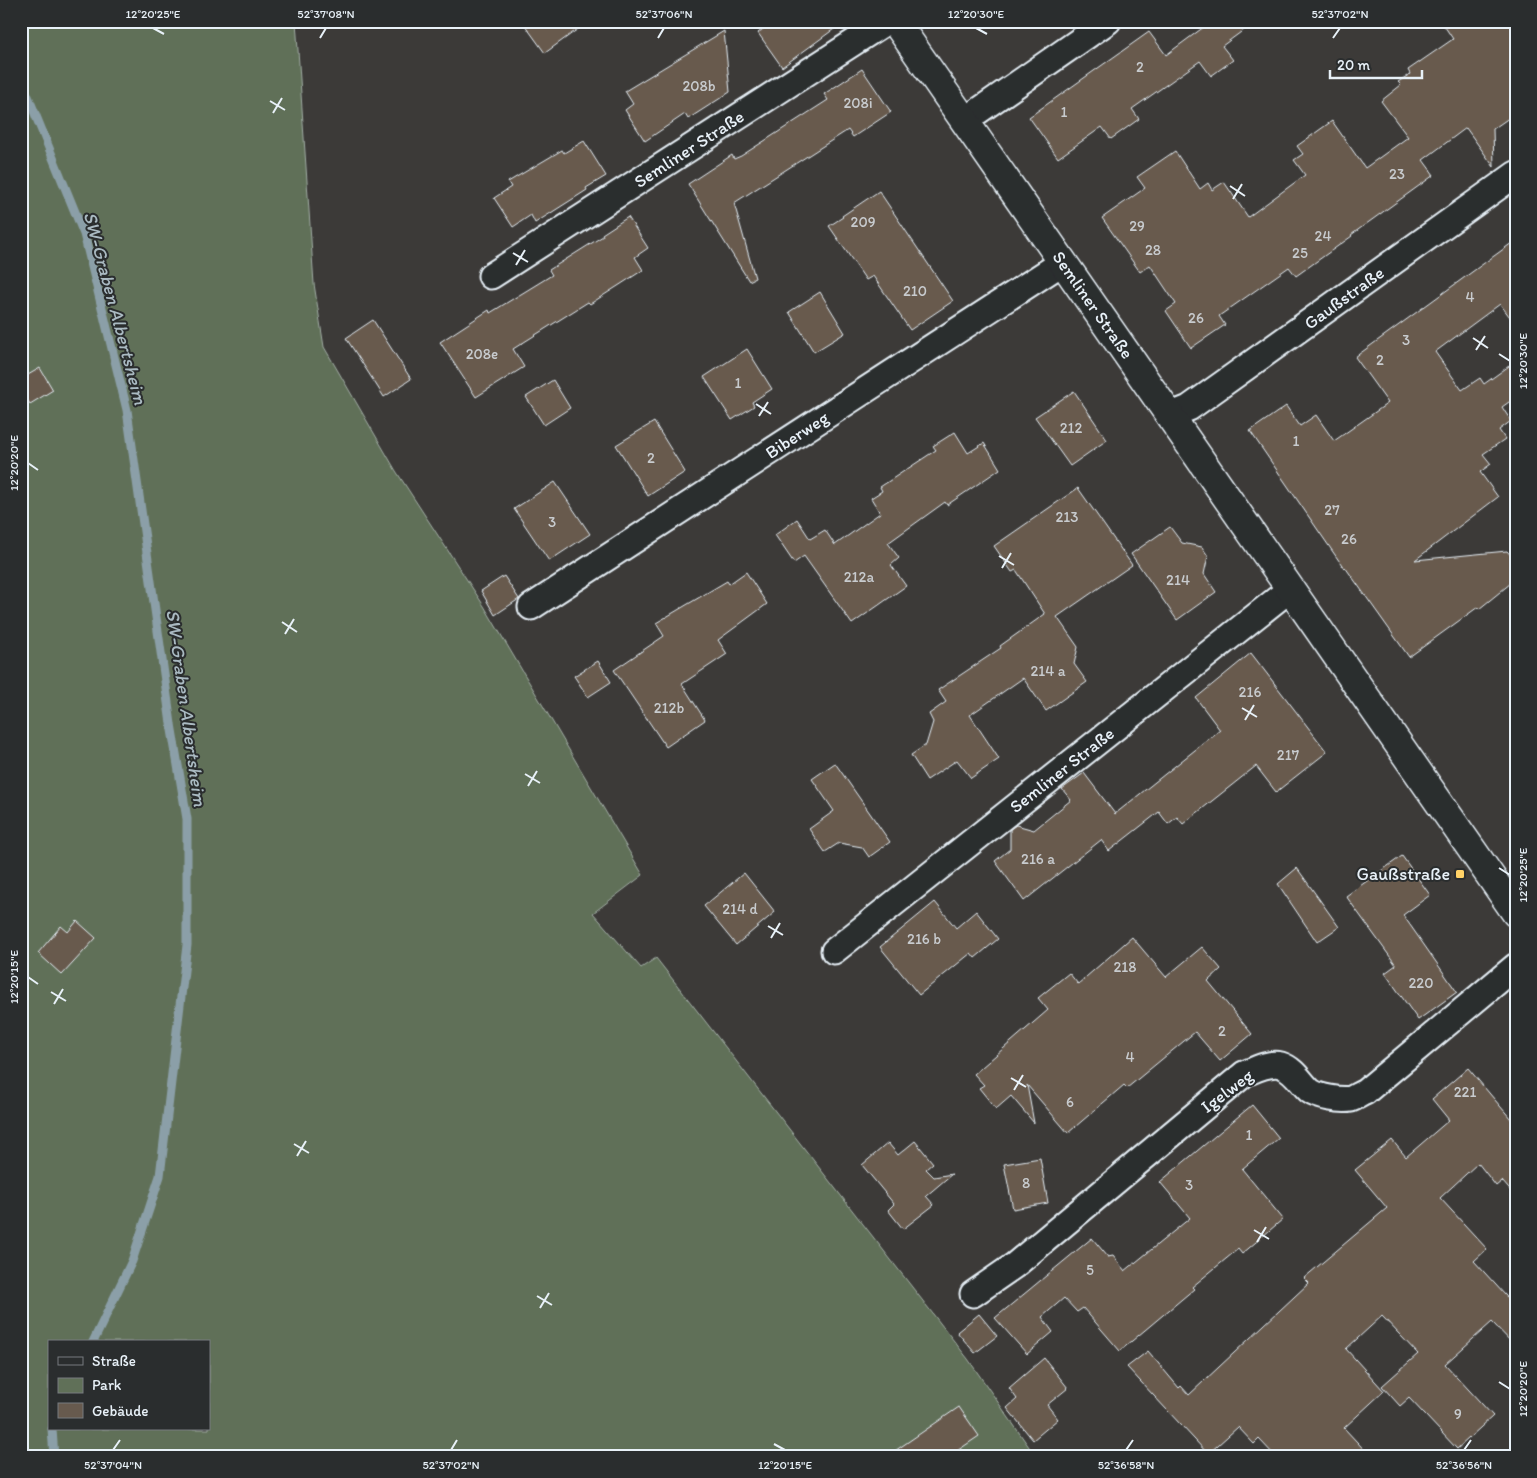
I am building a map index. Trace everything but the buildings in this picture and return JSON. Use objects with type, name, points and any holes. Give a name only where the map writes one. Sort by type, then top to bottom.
[{"type":"street","name":"Semliner Straße","points":[[491,276],[887,21]]},
{"type":"street","name":"Semliner Straße","points":[[895,21],[1516,913]]},
{"type":"street","points":[[964,121],[1108,21]]},
{"type":"street","name":"Gaußstraße","points":[[1169,416],[1197,403],[1516,174]]},
{"type":"street","name":"Biberweg","points":[[531,607],[1064,262]]},
{"type":"street","name":"Semliner Straße","points":[[834,951],[1290,588]]},
{"type":"street","name":"Igelweg","points":[[973,1294],[1015,1265],[1244,1074],[1263,1066],[1282,1065],[1294,1073],[1311,1092],[1329,1098],[1349,1100],[1365,1092],[1516,966]]},
{"type":"green space","points":[[21,21],[296,21],[314,284],[324,347],[396,471],[484,606],[643,875],[593,913],[641,968],[656,958],[968,1359],[1036,1457],[21,1457]]},
{"type":"waterway","name":"SW-Graben Albertsheim","points":[[21,84],[27,94],[84,234],[127,410],[171,724],[187,819],[187,945],[160,1176],[132,1261],[94,1340]]},
{"type":"waterway","name":"SW-Graben Albertsheim","points":[[52,1430],[54,1457]]},
{"type":"place","name":"Gaußstraße","points":[[1460,874]]}]
